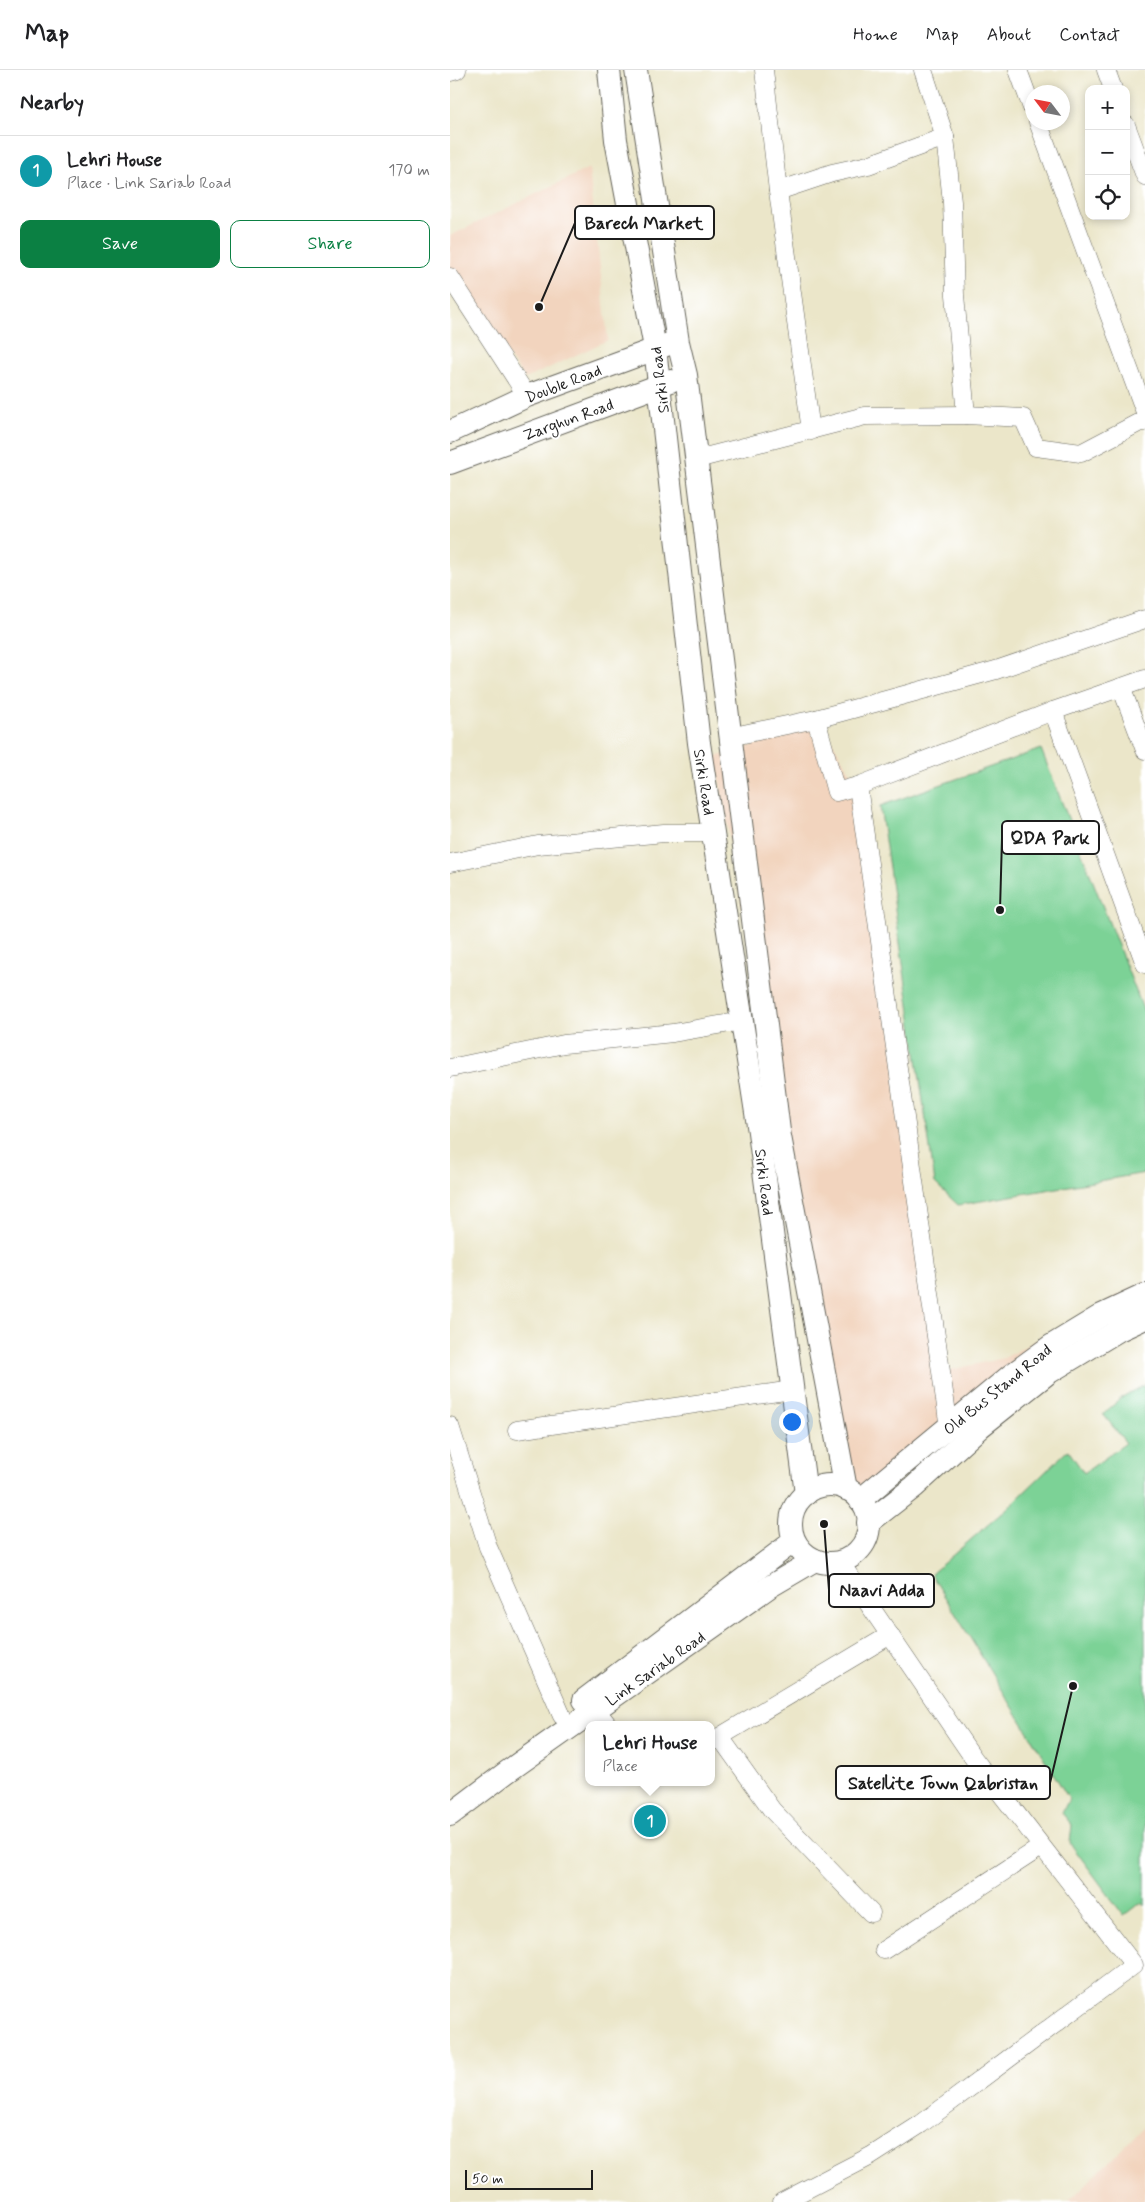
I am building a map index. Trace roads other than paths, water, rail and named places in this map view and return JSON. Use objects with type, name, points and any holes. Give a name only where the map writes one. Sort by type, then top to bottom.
[{"type":"main road","name":"Sirki Road","points":[[608,70],[616,140],[655,348],[699,743],[758,1132],[806,1494]]},
{"type":"main road","name":"Sirki Road","points":[[636,70],[678,342],[686,375],[779,1131],[853,1494]]},
{"type":"main road","name":"Double Road","points":[[450,432],[527,396],[655,348],[678,342]]},
{"type":"main road","name":"Zarghun Road","points":[[450,463],[686,375]]},
{"type":"main road","name":"Old Bus Stand Road","points":[[853,1494],[948,1428],[1010,1376],[1050,1346],[1102,1315],[1145,1295]]},
{"type":"main road","name":"Old Bus Stand Road","points":[[868,1523],[914,1487],[980,1428],[1048,1373],[1119,1330],[1145,1318]]},
{"type":"main road","points":[[825,1486],[836,1486],[853,1494],[866,1511],[868,1523],[867,1536],[861,1548],[852,1556],[840,1562],[824,1563],[803,1553],[794,1541],[791,1524],[792,1515],[800,1500],[806,1494],[825,1486]]},
{"type":"main road","name":"Link Sariab Road","points":[[450,1798],[794,1541]]},
{"type":"main road","name":"Link Sariab Road","points":[[602,1717],[769,1587],[815,1560]]},
{"type":"main road","name":"Link Sariab Road","points":[[450,1815],[585,1728]]},
{"type":"street","points":[[450,72],[456,70]]},
{"type":"street","points":[[764,70],[778,191],[811,431]]},
{"type":"street","points":[[922,70],[946,137],[952,202],[955,295],[966,415]]},
{"type":"street","points":[[1018,70],[1025,89]]},
{"type":"street","points":[[1106,70],[1112,85]]},
{"type":"street","points":[[1041,130],[1145,412]]},
{"type":"street","points":[[1128,130],[1145,176]]},
{"type":"street","points":[[778,191],[832,173],[868,166],[946,137]]},
{"type":"street","points":[[450,277],[527,396]]},
{"type":"street","points":[[697,459],[865,416],[966,415],[1024,418],[1036,447],[1080,453],[1140,422],[1145,422]]},
{"type":"street","points":[[729,736],[816,719],[996,670],[1145,619]]},
{"type":"street","points":[[816,719],[836,792],[858,786],[1053,711],[1145,678]]},
{"type":"street","points":[[1121,687],[1145,750]]},
{"type":"street","points":[[1053,711],[1145,964]]},
{"type":"street","points":[[858,786],[948,1428]]},
{"type":"street","points":[[450,863],[538,845],[664,833],[713,833]]},
{"type":"street","points":[[450,1068],[564,1044],[673,1033],[742,1021]]},
{"type":"street","points":[[517,1430],[792,1390]]},
{"type":"street","points":[[450,1426],[488,1547],[562,1716]]},
{"type":"street","points":[[782,2202],[871,2156],[920,2124],[1134,1965],[974,1759],[840,1562]]},
{"type":"street","points":[[871,1913],[772,1810],[715,1740],[890,1635]]},
{"type":"street","points":[[884,1950],[1041,1847]]},
{"type":"place","name":"Barech Market","points":[[539,307]]},
{"type":"place","name":"QDA Park","points":[[1000,910]]},
{"type":"place","name":"Naavi Adda","points":[[824,1524]]},
{"type":"place","name":"Satellite Town Qabristan","points":[[1073,1686]]},
{"type":"place","name":"Lehri House","points":[[650,1821]]}]
